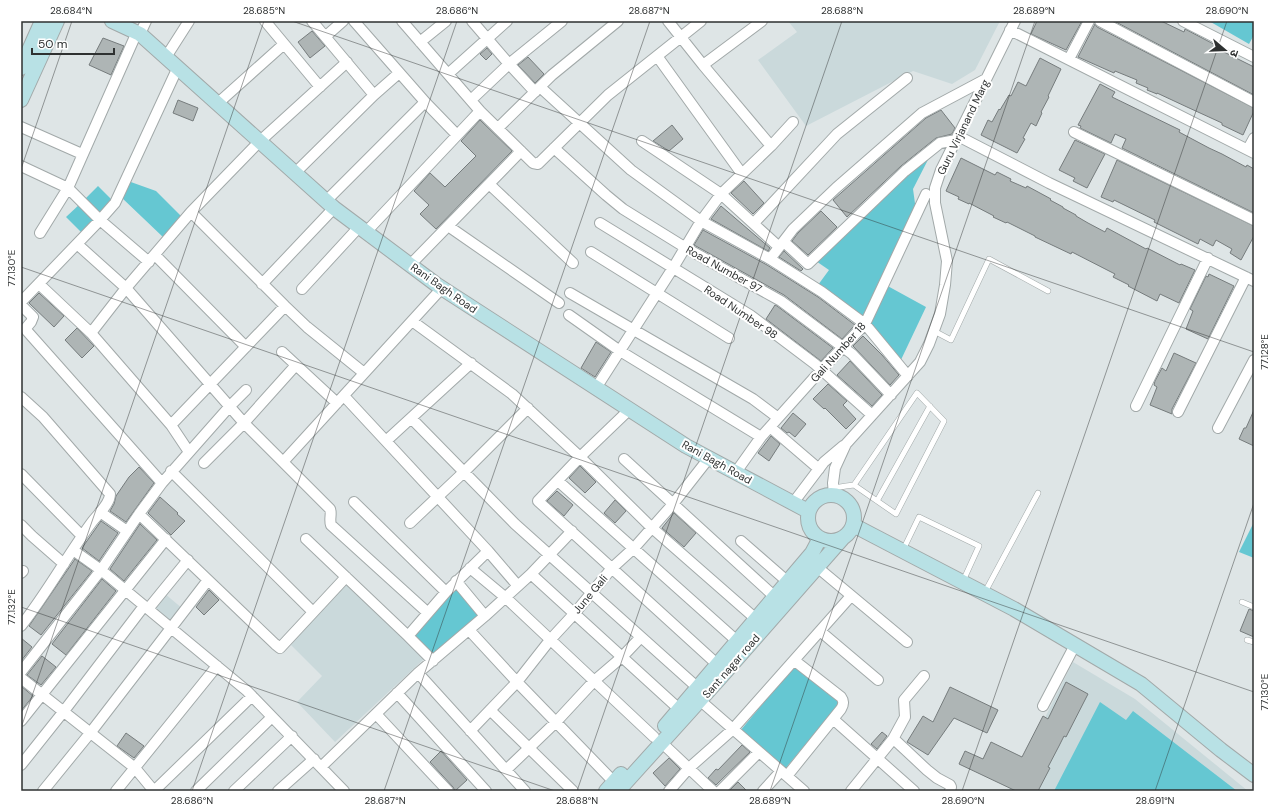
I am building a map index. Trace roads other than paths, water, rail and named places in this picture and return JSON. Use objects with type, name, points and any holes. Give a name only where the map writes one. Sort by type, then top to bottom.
[{"type":"street","points":[[21,68],[42,21]]},
{"type":"street","points":[[21,100],[57,21]]},
{"type":"street","name":"Rani Bagh Road","points":[[112,21],[141,29],[166,57],[330,205],[442,288],[686,446],[808,511]]},
{"type":"street","points":[[166,57],[189,21]]},
{"type":"street","points":[[265,21],[320,87]]},
{"type":"street","points":[[312,21],[374,95]]},
{"type":"street","points":[[326,36],[343,21]]},
{"type":"street","points":[[354,21],[457,136]]},
{"type":"street","points":[[402,21],[480,111],[533,163],[538,164],[608,95],[701,21]]},
{"type":"street","points":[[420,42],[446,21]]},
{"type":"street","points":[[472,21],[509,64],[579,123],[631,170],[701,221],[770,259],[822,292],[865,324],[908,376]]},
{"type":"street","points":[[448,74],[507,21]]},
{"type":"street","points":[[471,100],[509,64],[562,21]]},
{"type":"street","points":[[498,128],[552,75],[618,21]]},
{"type":"street","points":[[668,21],[703,66],[771,146]]},
{"type":"street","points":[[703,66],[762,21]]},
{"type":"street","points":[[1069,59],[1089,21]]},
{"type":"street","points":[[1100,21],[1254,102]]},
{"type":"street","points":[[1183,21],[1254,57]]},
{"type":"street","points":[[1013,25],[1069,59],[1251,151],[1254,138]]},
{"type":"street","name":"Guru Virjanand Marg","points":[[793,503],[824,462],[846,444],[920,362],[940,314],[945,285],[947,261],[935,203],[935,188],[941,170],[1013,25]]},
{"type":"street","points":[[40,233],[68,188],[82,154],[141,29]]},
{"type":"street","points":[[217,104],[284,44]]},
{"type":"street","points":[[657,56],[742,174]]},
{"type":"street","points":[[91,333],[126,288],[191,212],[259,142],[347,62]]},
{"type":"street","points":[[21,302],[111,208],[117,199],[178,68]]},
{"type":"street","points":[[295,173],[399,72]]},
{"type":"street","points":[[754,223],[837,134],[907,78]]},
{"type":"street","points":[[770,259],[793,229],[836,188],[922,113],[986,79]]},
{"type":"street","points":[[262,284],[330,205],[425,102]]},
{"type":"street","points":[[302,289],[457,136],[480,111]]},
{"type":"street","points":[[596,388],[686,248],[701,221],[721,194],[771,146],[793,122]]},
{"type":"street","points":[[21,127],[82,154]]},
{"type":"street","points":[[1074,132],[1254,220]]},
{"type":"street","points":[[642,141],[721,194],[754,223],[808,264],[905,171],[940,143],[957,138],[1250,279],[1178,412]]},
{"type":"street","name":"Road Number 97","points":[[554,148],[623,209],[686,248],[781,301],[852,354],[891,395]]},
{"type":"street","points":[[410,265],[521,151]]},
{"type":"street","points":[[21,166],[68,188],[100,220],[152,258],[246,347]]},
{"type":"street","points":[[489,184],[573,263]]},
{"type":"street","name":"Gali Number 18","points":[[736,472],[761,437],[778,417],[865,324],[926,194]]},
{"type":"street","points":[[191,212],[285,306],[364,373]]},
{"type":"street","name":"Road Number 98","points":[[600,224],[750,315],[822,370],[872,415]]},
{"type":"street","points":[[448,226],[559,303]]},
{"type":"street","points":[[77,244],[126,288],[244,423],[330,509],[331,512],[329,520],[331,525],[428,613]]},
{"type":"street","points":[[592,252],[729,338]]},
{"type":"street","points":[[1136,406],[1208,258]]},
{"type":"street","points":[[39,284],[91,333],[171,425],[189,452]]},
{"type":"street","points":[[283,462],[442,288]]},
{"type":"street","points":[[570,293],[753,399],[778,417]]},
{"type":"street","points":[[21,305],[33,317],[26,328],[27,331],[162,483]]},
{"type":"street","points":[[171,425],[285,306]]},
{"type":"street","points":[[569,315],[620,351],[761,437]]},
{"type":"street","points":[[412,321],[471,363],[528,408],[652,527],[756,619]]},
{"type":"street","points":[[282,352],[296,365],[340,399],[386,441],[488,551],[518,586]]},
{"type":"street","points":[[1218,428],[1254,360]]},
{"type":"street","points":[[386,441],[471,363]]},
{"type":"street","points":[[204,463],[244,423],[296,365]]},
{"type":"street","points":[[21,672],[101,570],[139,514],[171,471],[246,390]]},
{"type":"street","points":[[21,397],[43,417],[110,494],[110,497],[100,512],[21,626]]},
{"type":"street","points":[[410,523],[528,408]]},
{"type":"street","points":[[630,409],[580,457],[538,501],[718,665]]},
{"type":"street","points":[[411,418],[515,524],[641,637],[732,730],[804,791]]},
{"type":"street","points":[[770,427],[819,469]]},
{"type":"street","name":"Guru Virjanand Marg","points":[[834,492],[835,468],[846,444]]},
{"type":"street","name":"June Gali","points":[[470,731],[517,682],[550,640],[574,614],[612,568],[634,548],[673,504],[709,458]]},
{"type":"street","points":[[624,459],[776,597]]},
{"type":"street","points":[[171,471],[313,612]]},
{"type":"street","points":[[21,474],[82,536]]},
{"type":"street","points":[[558,481],[737,641]]},
{"type":"street","points":[[834,492],[846,500],[852,507],[854,514],[853,525],[850,532],[842,538],[829,541],[820,538],[810,529],[808,511],[812,504],[820,497],[834,492]]},
{"type":"street","points":[[354,502],[446,592]]},
{"type":"street","points":[[100,512],[127,531]]},
{"type":"street","points":[[139,514],[280,648],[346,577]]},
{"type":"street","points":[[21,525],[64,564]]},
{"type":"street","points":[[853,525],[1014,609],[1141,684],[1221,750],[1254,775]]},
{"type":"street","points":[[321,767],[418,673],[506,598],[572,531]]},
{"type":"street","name":"Sant nagar road","points":[[658,740],[680,709],[697,694],[737,641],[812,554],[820,538]]},
{"type":"street","name":"Sant nagar road","points":[[616,789],[697,694],[817,568],[842,538]]},
{"type":"street","points":[[21,721],[166,539]]},
{"type":"street","points":[[306,539],[433,661]]},
{"type":"street","points":[[741,541],[788,582]]},
{"type":"street","points":[[73,550],[101,570],[252,696],[344,791]]},
{"type":"street","points":[[408,636],[456,581],[488,551]]},
{"type":"street","points":[[21,765],[146,608],[188,560]]},
{"type":"street","points":[[470,568],[506,598],[713,791]]},
{"type":"street","points":[[817,568],[906,642]]},
{"type":"street","points":[[531,574],[680,709]]},
{"type":"street","points":[[43,791],[91,732],[208,580]]},
{"type":"street","points":[[456,581],[485,616]]},
{"type":"street","points":[[669,791],[689,768],[732,730],[852,596]]},
{"type":"street","points":[[469,630],[556,722],[616,789]]},
{"type":"street","points":[[820,631],[878,680]]},
{"type":"street","points":[[506,770],[556,722],[594,681],[622,657],[641,637]]},
{"type":"street","points":[[1043,706],[1075,645]]},
{"type":"street","points":[[763,791],[784,774],[833,719],[844,704],[843,700],[795,661]]},
{"type":"street","points":[[116,791],[217,666]]},
{"type":"street","points":[[418,673],[525,791]]},
{"type":"street","points":[[851,791],[893,740],[905,717],[904,700],[924,676]]},
{"type":"street","points":[[21,678],[135,768],[154,791],[252,696]]},
{"type":"street","points":[[397,693],[484,790]]},
{"type":"street","points":[[490,710],[573,791]]},
{"type":"street","points":[[376,714],[444,790]]},
{"type":"street","points":[[196,791],[272,717]]},
{"type":"street","points":[[833,719],[914,791]]},
{"type":"street","points":[[234,791],[292,736]]},
{"type":"street","points":[[893,740],[896,741],[937,778],[950,785],[950,791]]},
{"type":"street","points":[[720,791],[759,752]]},
{"type":"street","points":[[278,791],[314,759]]},
{"type":"lane","points":[[934,331],[951,340],[989,259],[1048,291]]},
{"type":"lane","points":[[834,492],[846,486],[854,485],[896,514],[944,421],[918,393],[854,485]]},
{"type":"lane","points":[[877,501],[930,406]]},
{"type":"lane","points":[[984,593],[1038,493]]},
{"type":"lane","points":[[903,551],[919,517],[979,546],[963,582]]},
{"type":"lane","points":[[1242,602],[1254,607]]},
{"type":"lane","points":[[1247,640],[1254,642]]}]
